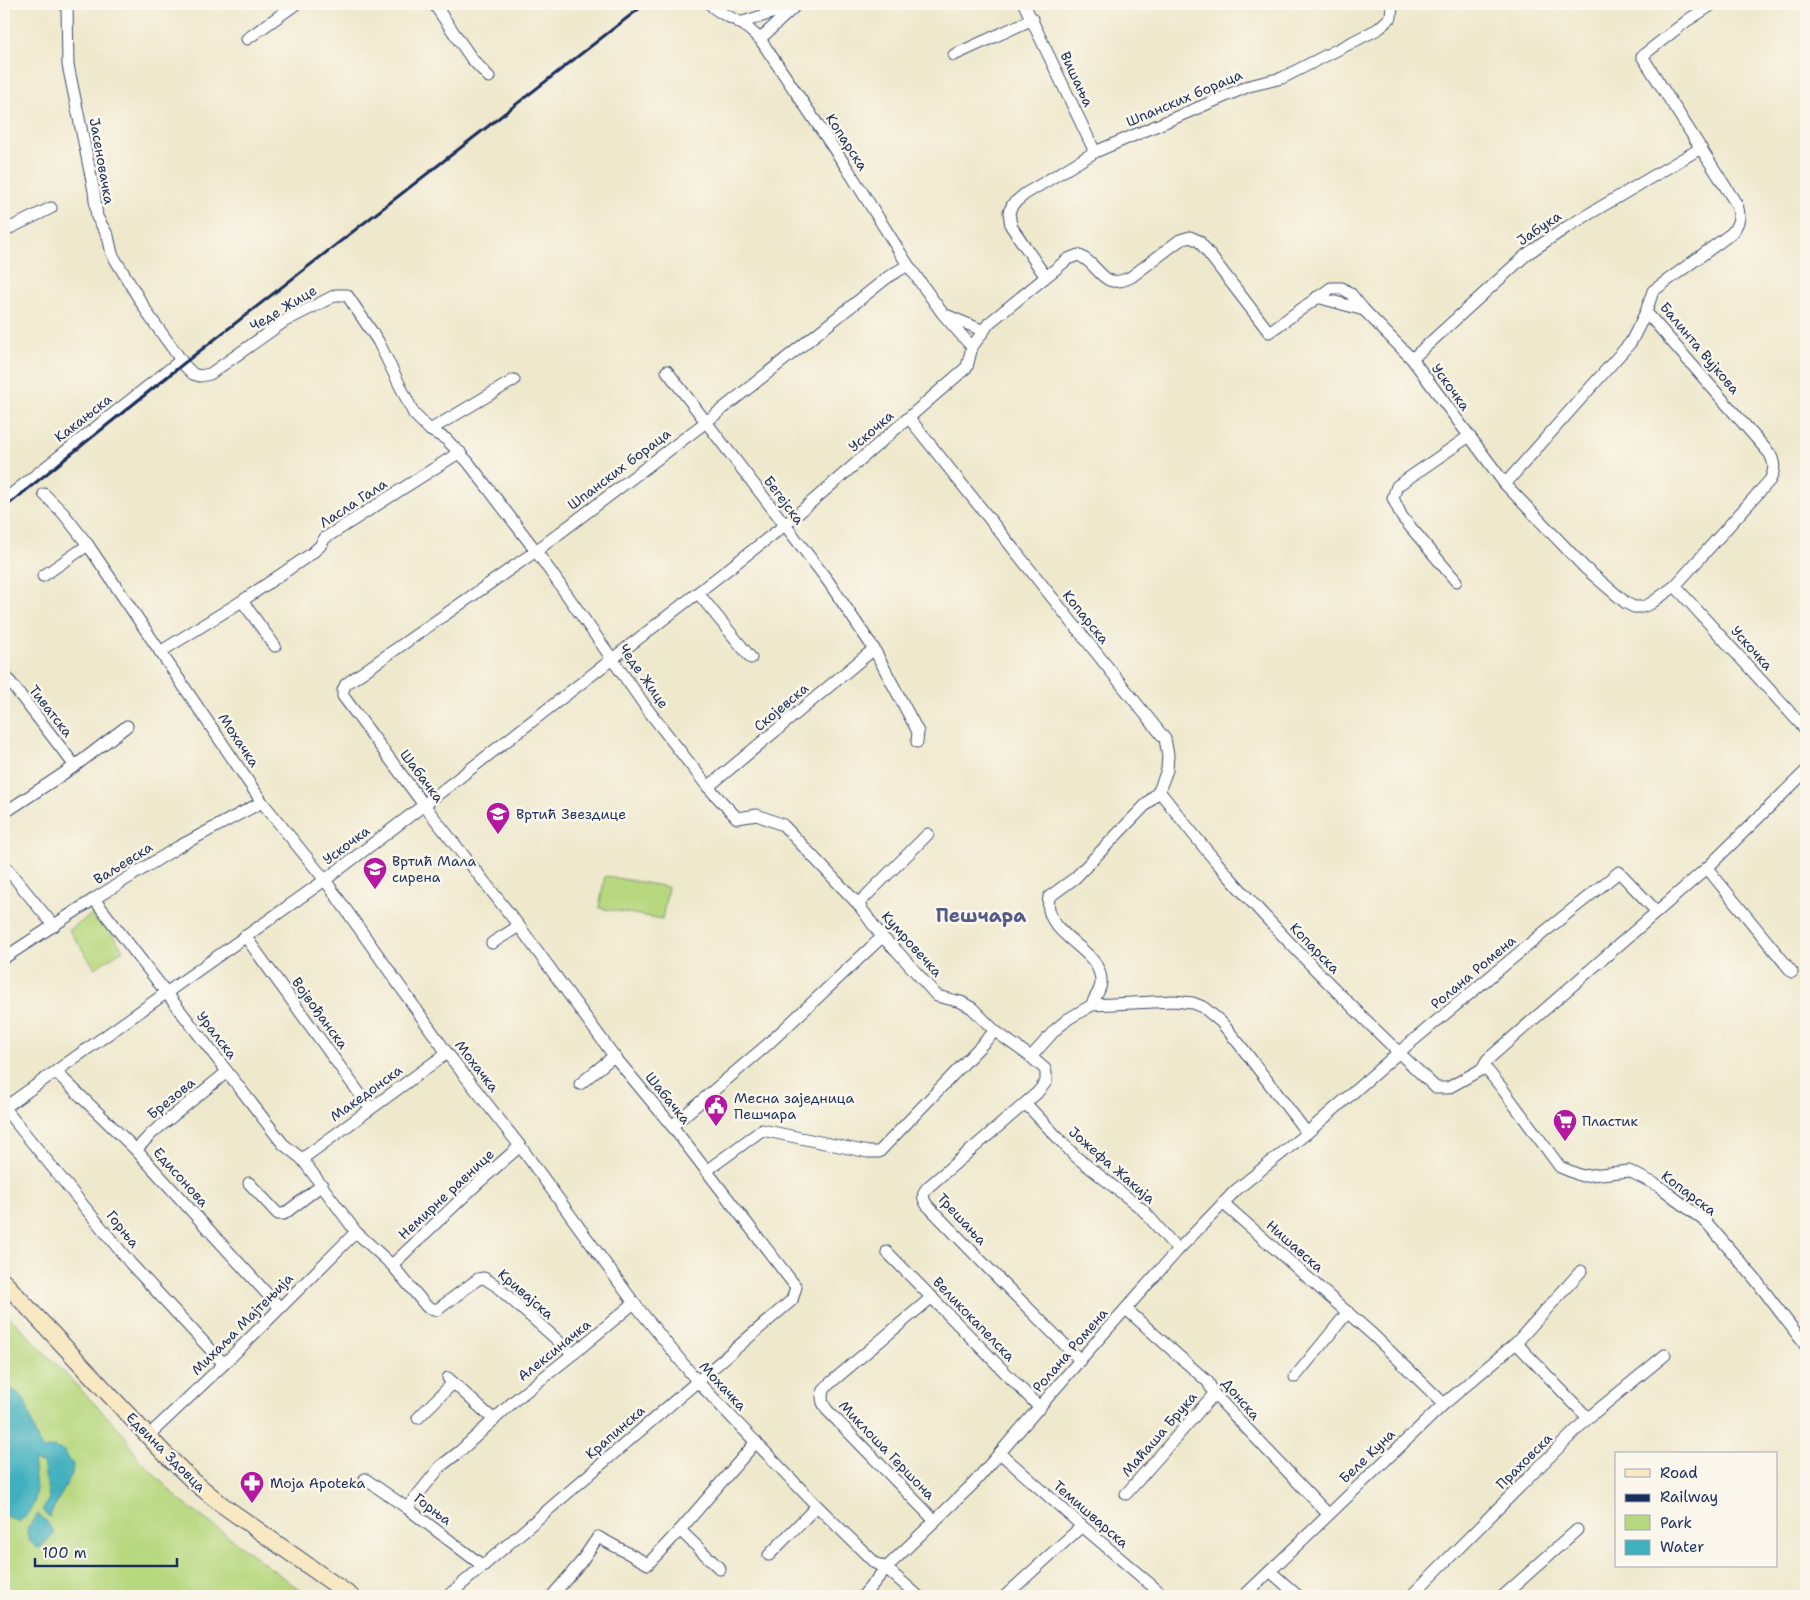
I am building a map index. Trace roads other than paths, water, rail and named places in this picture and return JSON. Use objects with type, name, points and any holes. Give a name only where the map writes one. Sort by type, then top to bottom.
[{"type":"main road","name":"Едвина Здовца","points":[[4,1282],[148,1436],[192,1480],[221,1504],[351,1596]]},
{"type":"street","name":"Јасеновачка","points":[[67,4],[68,65],[94,191],[97,217],[108,236],[112,254],[150,317],[182,360]]},
{"type":"street","points":[[247,39],[296,4]]},
{"type":"street","points":[[434,4],[472,59],[489,77]]},
{"type":"street","name":"Копарска","points":[[710,4],[724,16],[740,23],[760,39],[847,168],[880,224],[908,265],[943,314],[972,347]]},
{"type":"street","points":[[740,23],[797,4]]},
{"type":"street","points":[[760,39],[797,4]]},
{"type":"street","name":"Вишања","points":[[1024,4],[1033,19],[1095,152]]},
{"type":"street","name":"Шпанских бораца","points":[[1045,276],[1012,226],[1009,212],[1013,204],[1025,194],[1095,152],[1249,86],[1282,78],[1302,70],[1378,29],[1391,18],[1392,4]]},
{"type":"street","name":"Балинта Вујкова","points":[[1675,586],[1770,480],[1774,471],[1774,462],[1770,454],[1646,312],[1653,291],[1732,233],[1738,225],[1740,215],[1737,205],[1642,56],[1688,20],[1713,4]]},
{"type":"street","points":[[954,55],[1033,19]]},
{"type":"street","name":"Јабука","points":[[1412,359],[1526,254],[1567,227],[1701,148]]},
{"type":"street","points":[[4,231],[51,208]]},
{"type":"street","name":"Ускочка","points":[[4,1108],[325,880],[785,525],[967,367],[972,347],[989,322],[1068,258],[1078,255],[1084,257],[1107,280],[1122,282],[1180,240],[1190,236],[1199,240],[1269,332],[1317,297],[1364,310],[1412,359],[1505,484],[1585,568],[1626,603],[1634,607],[1650,604],[1675,586],[1806,730]]},
{"type":"street","name":"Шпанских бораца","points":[[343,690],[346,684],[536,551],[706,422],[881,283],[908,265]]},
{"type":"street","name":"Чеде Жице","points":[[182,360],[193,374],[200,376],[210,374],[285,321],[336,295],[347,295],[378,341],[414,414],[430,430],[460,452],[536,551],[648,710],[708,787],[737,818],[758,815],[783,825],[858,904]]},
{"type":"street","points":[[1505,484],[1631,342],[1646,312]]},
{"type":"street","points":[[943,314],[984,331]]},
{"type":"street","name":"Какањска","points":[[4,500],[182,360]]},
{"type":"street","name":"Бегејска","points":[[667,371],[828,581],[874,649],[918,732],[917,742]]},
{"type":"street","points":[[430,430],[514,380]]},
{"type":"street","name":"Копарска","points":[[909,418],[1165,739],[1168,755],[1167,770],[1159,791],[1219,864],[1278,931],[1398,1053],[1436,1088],[1448,1088],[1482,1069],[1488,1071],[1560,1168],[1582,1176],[1629,1171],[1659,1186],[1707,1224],[1754,1279],[1806,1346]]},
{"type":"street","points":[[1456,581],[1402,517],[1393,498],[1396,486],[1468,436]]},
{"type":"street","name":"Ласла Гала","points":[[160,652],[242,601],[311,554],[320,546],[325,538],[460,452]]},
{"type":"street","name":"Мохачка","points":[[44,494],[63,513],[88,545],[262,802],[325,880],[447,1053],[520,1146],[634,1303],[697,1381],[817,1506],[875,1562],[886,1568]]},
{"type":"street","points":[[43,576],[88,545]]},
{"type":"street","points":[[698,593],[751,658]]},
{"type":"street","points":[[242,601],[275,646]]},
{"type":"street","name":"Скојевска","points":[[708,787],[874,649]]},
{"type":"street","name":"Тиватска","points":[[4,674],[75,766]]},
{"type":"street","name":"Шабачка","points":[[343,690],[343,696],[424,805],[519,926],[614,1056],[672,1126],[796,1287]]},
{"type":"street","points":[[4,813],[75,766],[127,726]]},
{"type":"street","points":[[1482,1069],[1487,1060],[1707,868],[1806,771]]},
{"type":"street","points":[[1092,1006],[1101,988],[1099,970],[1088,954],[1075,945],[1053,920],[1049,911],[1049,897],[1075,878],[1159,791]]},
{"type":"street","name":"Ваљевска","points":[[4,958],[178,847],[262,802]]},
{"type":"street","points":[[858,904],[928,834]]},
{"type":"street","points":[[4,865],[54,926]]},
{"type":"street","points":[[1707,868],[1792,972]]},
{"type":"street","name":"Ролана Ромена","points":[[863,1596],[886,1568],[973,1484],[1178,1250],[1236,1190],[1307,1133],[1398,1053],[1619,872],[1657,912]]},
{"type":"street","name":"Уралска","points":[[94,899],[283,1144],[302,1159],[356,1232],[392,1265]]},
{"type":"street","name":"Кумровечка","points":[[858,904],[882,937],[938,996],[961,1002],[972,1008],[995,1031],[1031,1057],[1044,1069],[1046,1078],[1043,1087],[1026,1104]]},
{"type":"street","points":[[492,943],[519,926]]},
{"type":"street","name":"Војвођанска","points":[[245,936],[370,1108]]},
{"type":"street","points":[[672,1126],[767,1045],[882,937]]},
{"type":"street","points":[[1031,1057],[1055,1030],[1074,1015],[1092,1006],[1179,1001],[1193,1003],[1203,1007],[1221,1022],[1240,1044],[1307,1133]]},
{"type":"street","points":[[706,1171],[762,1130],[868,1152],[879,1152],[995,1031]]},
{"type":"street","name":"Македонска","points":[[302,1159],[447,1053]]},
{"type":"street","points":[[580,1084],[614,1056]]},
{"type":"street","name":"Едисонова","points":[[56,1072],[136,1150],[280,1308]]},
{"type":"street","name":"Брезова","points":[[136,1150],[152,1133],[227,1072]]},
{"type":"street","name":"Јожефа Жакија","points":[[1026,1104],[1075,1156],[1142,1209],[1178,1250]]},
{"type":"street","name":"Трешања","points":[[1026,1104],[928,1187],[923,1197],[927,1205],[1080,1360]]},
{"type":"street","name":"Горња","points":[[4,1108],[131,1264],[224,1364]]},
{"type":"street","name":"Немирне равнице","points":[[392,1265],[520,1146]]},
{"type":"street","points":[[249,1183],[278,1214],[284,1214],[322,1185]]},
{"type":"street","name":"Нишавска","points":[[1223,1203],[1348,1312],[1444,1404]]},
{"type":"street","name":"Михаља Мајтењија","points":[[148,1436],[224,1364],[356,1232]]},
{"type":"street","name":"Великокапелска","points":[[887,1252],[1040,1408]]},
{"type":"street","name":"Кривајска","points":[[392,1265],[427,1307],[437,1310],[478,1279],[484,1278],[495,1285],[573,1354]]},
{"type":"street","name":"Беле Куна","points":[[1244,1596],[1444,1404],[1516,1343],[1581,1271]]},
{"type":"street","name":"Крапинска","points":[[448,1596],[792,1300],[796,1287]]},
{"type":"street","name":"Миклоша Гершона","points":[[932,1297],[829,1384],[822,1391],[821,1395],[827,1410],[935,1521]]},
{"type":"street","name":"Алексиначка","points":[[407,1508],[440,1466],[459,1452],[514,1401],[634,1303]]},
{"type":"street","name":"Донска","points":[[1126,1309],[1208,1382],[1214,1394],[1328,1514]]},
{"type":"street","points":[[1295,1377],[1348,1312]]},
{"type":"street","points":[[1516,1343],[1588,1418]]},
{"type":"street","name":"Праховска","points":[[1411,1596],[1588,1418],[1665,1355]]},
{"type":"street","points":[[418,1418],[450,1381],[494,1420]]},
{"type":"street","name":"Маћаша Брука","points":[[1126,1494],[1214,1394]]},
{"type":"street","points":[[552,1596],[581,1562],[598,1537],[648,1564],[756,1442]]},
{"type":"street","name":"Темишварска","points":[[1000,1453],[1164,1596]]},
{"type":"street","name":"Горња","points":[[365,1479],[407,1508],[483,1566]]},
{"type":"street","points":[[769,1555],[817,1506]]},
{"type":"street","points":[[1005,1596],[1082,1526]]},
{"type":"street","points":[[680,1530],[720,1569]]},
{"type":"street","points":[[1503,1596],[1577,1530]]},
{"type":"street","points":[[886,1568],[918,1596]]},
{"type":"street","points":[[1270,1572],[1298,1596]]},
{"type":"water","points":[[7,1386],[23,1398],[35,1433],[44,1449],[54,1447],[64,1451],[73,1465],[72,1474],[49,1517],[42,1510],[49,1498],[43,1463],[34,1461],[36,1494],[32,1508],[19,1522],[4,1515],[4,1389]]},
{"type":"water","points":[[38,1514],[47,1522],[54,1533],[39,1549],[29,1541],[27,1528]]},
{"type":"railway","points":[[4,508],[183,364],[645,4]]},
{"type":"place","name":"Вртић Звездице","points":[[498,835]]},
{"type":"place","name":"Вртић Мала сирена","points":[[375,890]]},
{"type":"place","name":"Месна заједница Пешчара","points":[[716,1127]]},
{"type":"place","name":"Пластик","points":[[1565,1142]]},
{"type":"place","name":"Moja Apoteka","points":[[252,1504]]},
{"type":"district","name":"Пешчара","points":[[981,915]]}]
